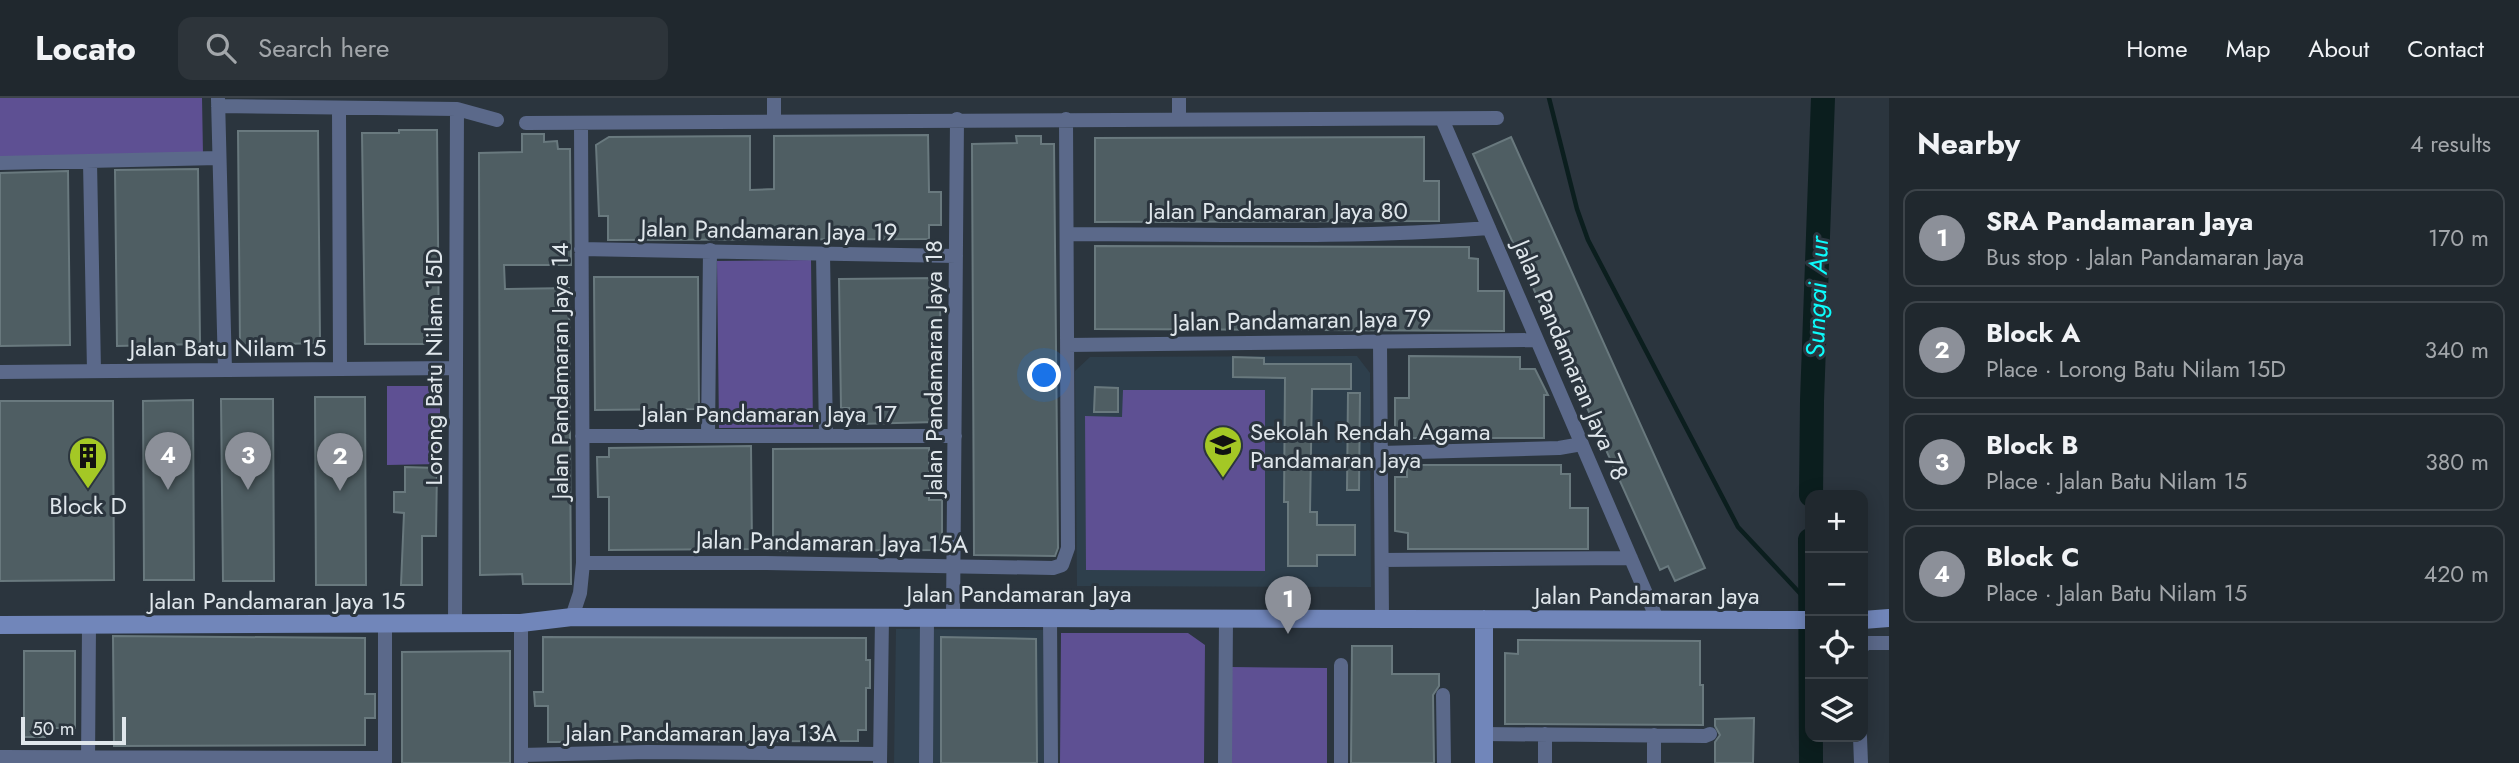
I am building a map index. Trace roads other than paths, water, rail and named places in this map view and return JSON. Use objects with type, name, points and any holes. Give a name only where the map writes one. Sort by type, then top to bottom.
[{"type":"main road","name":"Jalan Pandamaran Jaya 15","points":[[0,625],[455,624],[522,623],[554,618]]},
{"type":"main road","name":"Jalan Pandamaran Jaya","points":[[554,618],[1805,620]]},
{"type":"main road","points":[[1868,620],[1889,618]]},
{"type":"main road","points":[[1484,619],[1484,763]]},
{"type":"street","points":[[774,98],[774,120]]},
{"type":"street","points":[[1179,98],[1179,119]]},
{"type":"street","points":[[225,370],[218,102],[339,108],[457,109],[497,120]]},
{"type":"street","points":[[339,108],[340,369]]},
{"type":"street","name":"Lorong Batu Nilam 15D","points":[[455,624],[457,109]]},
{"type":"street","points":[[526,123],[1497,118]]},
{"type":"street","name":"Jalan Pandamaran Jaya 18","points":[[953,618],[957,119]]},
{"type":"street","points":[[1066,119],[1067,345]]},
{"type":"street","name":"Jalan Pandamaran Jaya 78","points":[[1443,119],[1657,619]]},
{"type":"street","name":"Jalan Pandamaran Jaya 14","points":[[572,617],[580,593],[583,563],[580,123]]},
{"type":"street","points":[[0,163],[218,158]]},
{"type":"street","points":[[90,162],[94,371]]},
{"type":"street","name":"Jalan Pandamaran Jaya 80","points":[[1067,234],[1434,232],[1489,228]]},
{"type":"street","name":"Jalan Pandamaran Jaya 19","points":[[581,249],[956,256]]},
{"type":"street","points":[[708,435],[709,250]]},
{"type":"street","points":[[823,254],[826,435]]},
{"type":"street","name":"Jalan Pandamaran Jaya 79","points":[[1067,345],[1538,340]]},
{"type":"street","points":[[1380,342],[1382,619]]},
{"type":"street","name":"Jalan Pandamaran Jaya 15A","points":[[583,563],[1053,568],[1062,565],[1068,548],[1067,345]]},
{"type":"street","name":"Jalan Batu Nilam 15","points":[[0,372],[455,368]]},
{"type":"street","name":"Jalan Pandamaran Jaya 17","points":[[582,436],[955,436]]},
{"type":"street","points":[[1381,453],[1559,448],[1582,444]]},
{"type":"street","points":[[1382,560],[1631,558]]},
{"type":"street","points":[[880,759],[882,617]]},
{"type":"street","points":[[926,763],[927,618]]},
{"type":"street","points":[[1050,618],[1051,763]]},
{"type":"street","points":[[1225,763],[1226,618]]},
{"type":"street","points":[[0,757],[386,761],[386,623]]},
{"type":"street","points":[[521,759],[522,623]]},
{"type":"street","points":[[88,760],[89,625]]},
{"type":"street","points":[[1868,644],[1889,643]]},
{"type":"street","points":[[1341,665],[1341,763]]},
{"type":"street","points":[[1443,695],[1444,763]]},
{"type":"street","points":[[1484,734],[1710,734]]},
{"type":"street","points":[[1545,734],[1545,763]]},
{"type":"street","points":[[1654,735],[1654,763]]},
{"type":"street","points":[[1860,742],[1861,763]]},
{"type":"street","name":"Jalan Pandamaran Jaya 13A","points":[[521,759],[880,759]]},
{"type":"waterway","points":[[1549,98],[1577,209],[1588,240],[1738,527],[1805,599]]},
{"type":"waterway","name":"Sungai Aur","points":[[1811,490],[1823,98]]},
{"type":"waterway","name":"Sungai Aur","points":[[1810,553],[1811,763]]},
{"type":"place","name":"Sekolah Rendah Agama Pandamaran Jaya","points":[[1223,479]]},
{"type":"place","name":"Block D","points":[[88,490]]},
{"type":"place","name":"Block C","points":[[168,490]]},
{"type":"place","name":"Block B","points":[[248,490]]},
{"type":"place","name":"Block A","points":[[340,491]]},
{"type":"place","name":"SRA Pandamaran Jaya","points":[[1288,634]]}]
